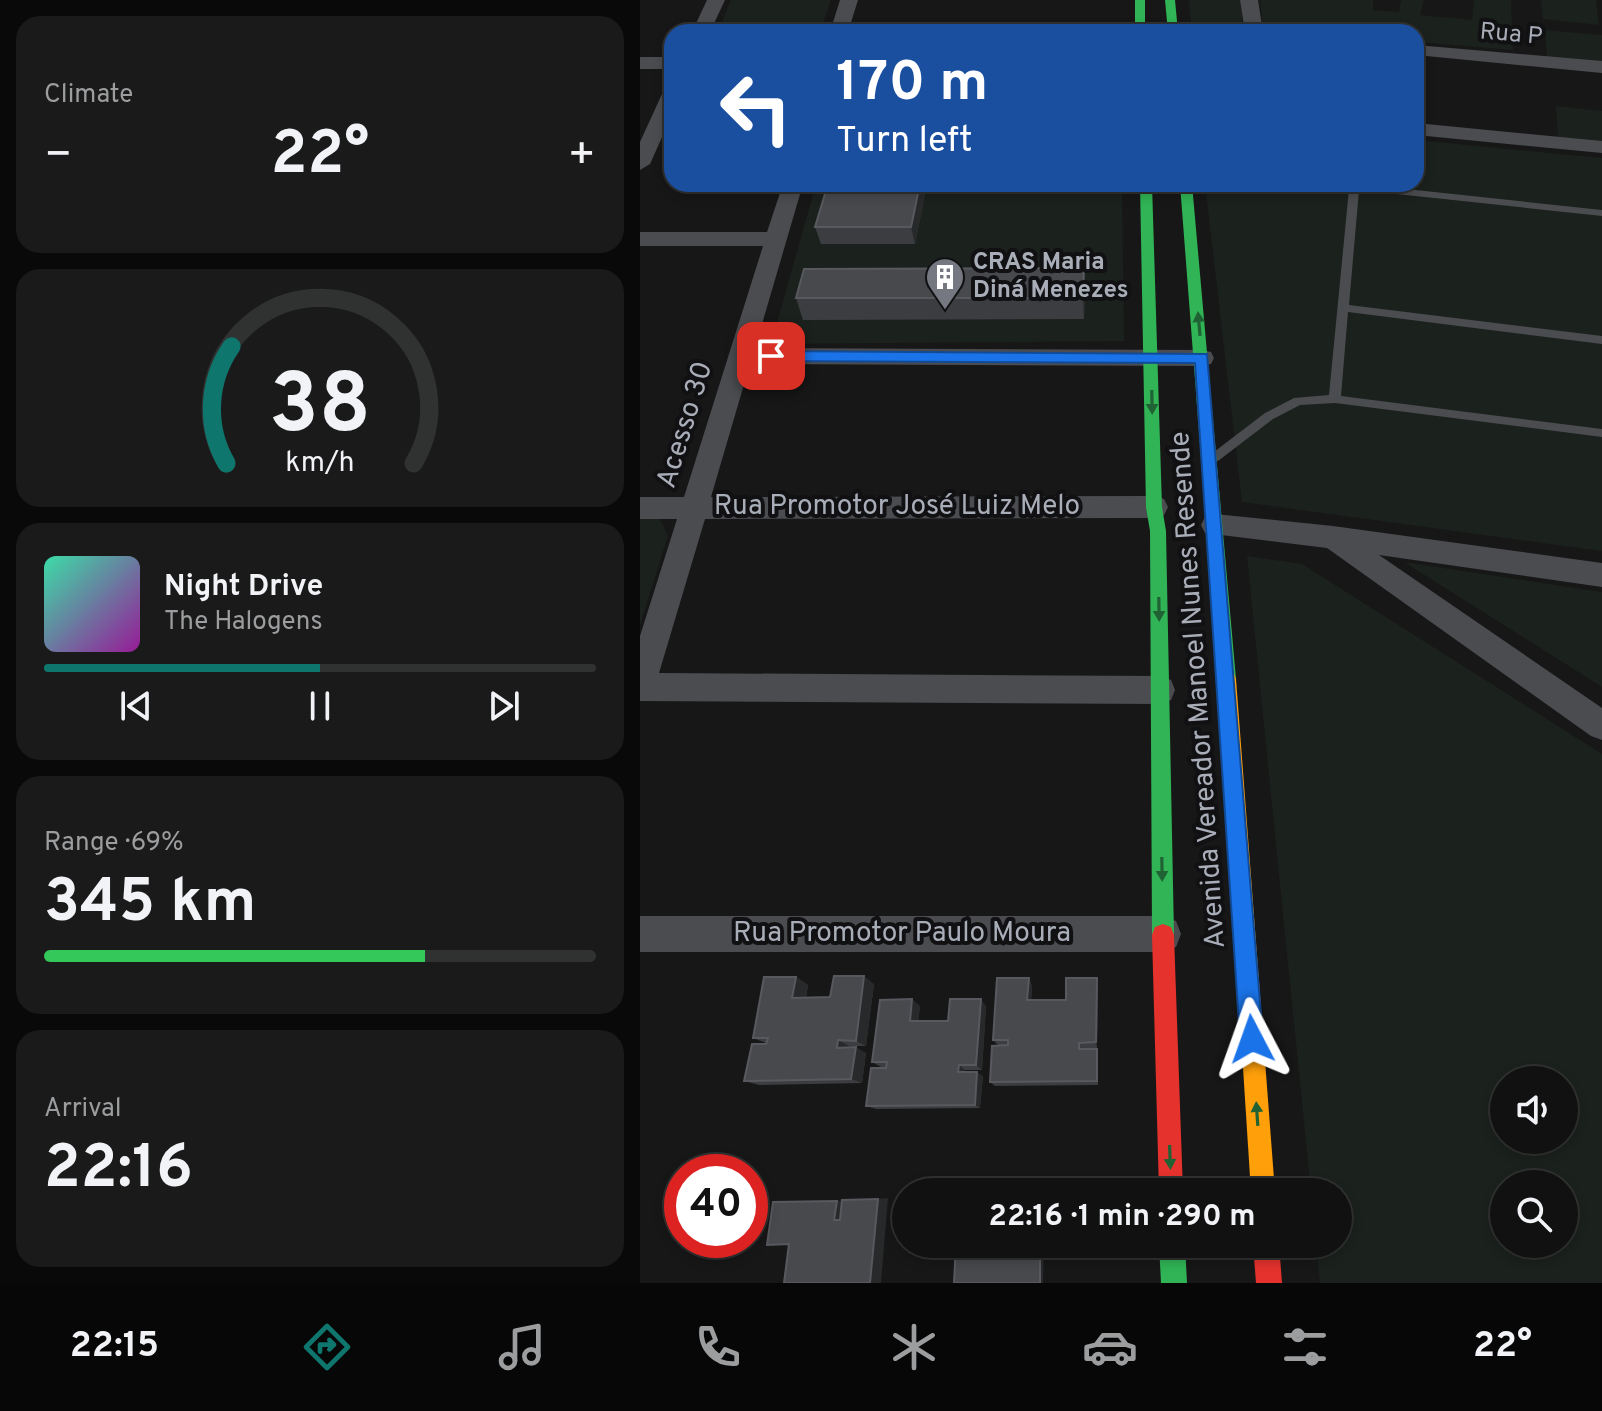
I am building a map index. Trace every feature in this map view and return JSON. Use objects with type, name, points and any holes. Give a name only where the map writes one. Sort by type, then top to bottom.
[{"type":"street","points":[[705,24],[716,0]]},
{"type":"street","points":[[842,24],[849,0]]},
{"type":"street","points":[[1140,0],[1140,24]]},
{"type":"street","points":[[1170,0],[1172,24]]},
{"type":"street","points":[[1249,0],[1253,24]]},
{"type":"street","name":"Rua P","points":[[1424,51],[1602,67]]},
{"type":"street","points":[[640,63],[664,63]]},
{"type":"street","points":[[640,164],[645,143],[664,109]]},
{"type":"street","points":[[1424,130],[1602,147]]},
{"type":"street","name":"Acesso 30","points":[[640,686],[791,192]]},
{"type":"street","name":"Avenida Vereador Manoel Nunes Resende","points":[[1146,192],[1171,1178]]},
{"type":"street","name":"Avenida Vereador Manoel Nunes Resende","points":[[1187,192],[1211,460],[1208,526],[1262,1178]]},
{"type":"street","points":[[640,239],[776,239]]},
{"type":"street","points":[[741,356],[1202,358]]},
{"type":"street","name":"Rua Promotor José Luiz Melo","points":[[640,508],[1156,519]]},
{"type":"street","points":[[1156,519],[1179,528]]},
{"type":"street","points":[[1208,526],[1333,537],[1602,575]]},
{"type":"street","points":[[1333,537],[1602,726]]},
{"type":"street","points":[[640,686],[1160,690]]},
{"type":"street","name":"Rua Promotor Paulo Moura","points":[[640,934],[1163,934]]},
{"type":"street","points":[[1173,1258],[1174,1283]]},
{"type":"street","points":[[1267,1258],[1269,1283]]},
{"type":"lane","points":[[1335,399],[1354,192]]},
{"type":"lane","points":[[1402,192],[1602,213]]},
{"type":"lane","points":[[1343,308],[1602,340]]},
{"type":"lane","points":[[1211,460],[1269,416],[1298,401],[1335,399],[1602,433]]},
{"type":"shaded area","points":[[731,0],[831,0],[823,24],[721,24]]},
{"type":"shaded area","points":[[1189,0],[1240,0],[1243,24],[1191,24]]},
{"type":"shaded area","points":[[1260,0],[1373,0],[1373,10],[1399,12],[1401,0],[1424,0],[1420,15],[1472,20],[1474,0],[1511,0],[1513,50],[1424,43],[1424,24],[1263,24]]},
{"type":"shaded area","points":[[1541,0],[1596,0],[1599,25],[1543,19]]},
{"type":"shaded area","points":[[1545,30],[1602,35],[1602,63],[1547,57]]},
{"type":"shaded area","points":[[1556,106],[1602,111],[1602,143],[1558,139]]},
{"type":"shaded area","points":[[1424,141],[1602,158],[1602,551],[1242,502],[1206,192],[1424,192]]},
{"type":"shaded area","points":[[814,192],[1122,192],[1124,341],[771,344]]},
{"type":"shaded area","points":[[640,519],[660,519],[668,536],[640,625]]},
{"type":"shaded area","points":[[1247,556],[1302,564],[1602,754],[1602,1283],[1320,1283],[1317,1258],[1352,1258],[1352,1178],[1310,1178]]},
{"type":"shaded area","points":[[1404,562],[1602,592],[1602,687]]},
{"type":"building","points":[[826,192],[918,192],[911,227],[815,227]]},
{"type":"building","points":[[1084,268],[1083,298],[796,298],[804,269]]},
{"type":"building","points":[[834,976],[864,976],[856,1041],[838,1040],[837,1048],[856,1047],[851,1079],[744,1081],[752,1044],[766,1044],[768,1038],[753,1038],[764,977],[796,977],[792,998],[830,997]]},
{"type":"building","points":[[997,978],[1029,978],[1027,1000],[1066,1000],[1066,978],[1097,978],[1096,1042],[1079,1043],[1079,1049],[1097,1049],[1097,1081],[990,1082],[992,1046],[1008,1045],[1008,1040],[993,1040]]},
{"type":"building","points":[[912,999],[910,1021],[948,1021],[950,999],[981,999],[976,1065],[959,1065],[958,1072],[977,1072],[975,1105],[866,1106],[871,1068],[886,1068],[887,1062],[872,1062],[880,1000]]},
{"type":"building","points":[[878,1199],[870,1283],[784,1283],[789,1244],[768,1245],[773,1202],[837,1201],[834,1220],[840,1220],[842,1200]]},
{"type":"building","points":[[955,1258],[1040,1258],[1040,1283],[954,1283]]},
{"type":"traffic: fast","points":[[1140,0],[1140,24]]},
{"type":"traffic: fast","points":[[1170,0],[1172,24]]},
{"type":"traffic: fast","points":[[1146,192],[1154,507],[1158,531],[1163,935]]},
{"type":"traffic: fast","points":[[1187,192],[1227,679]]},
{"type":"traffic: fast","points":[[1173,1258],[1174,1283]]},
{"type":"traffic: slow","points":[[1227,679],[1262,1178]]},
{"type":"traffic: jam","points":[[1163,935],[1171,1178]]},
{"type":"traffic: jam","points":[[1267,1258],[1269,1283]]},
{"type":"place","name":"CRAS Maria Diná Menezes","points":[[945,311]]},
{"type":"route","points":[[771,356],[1202,358],[1252,1039]]}]
